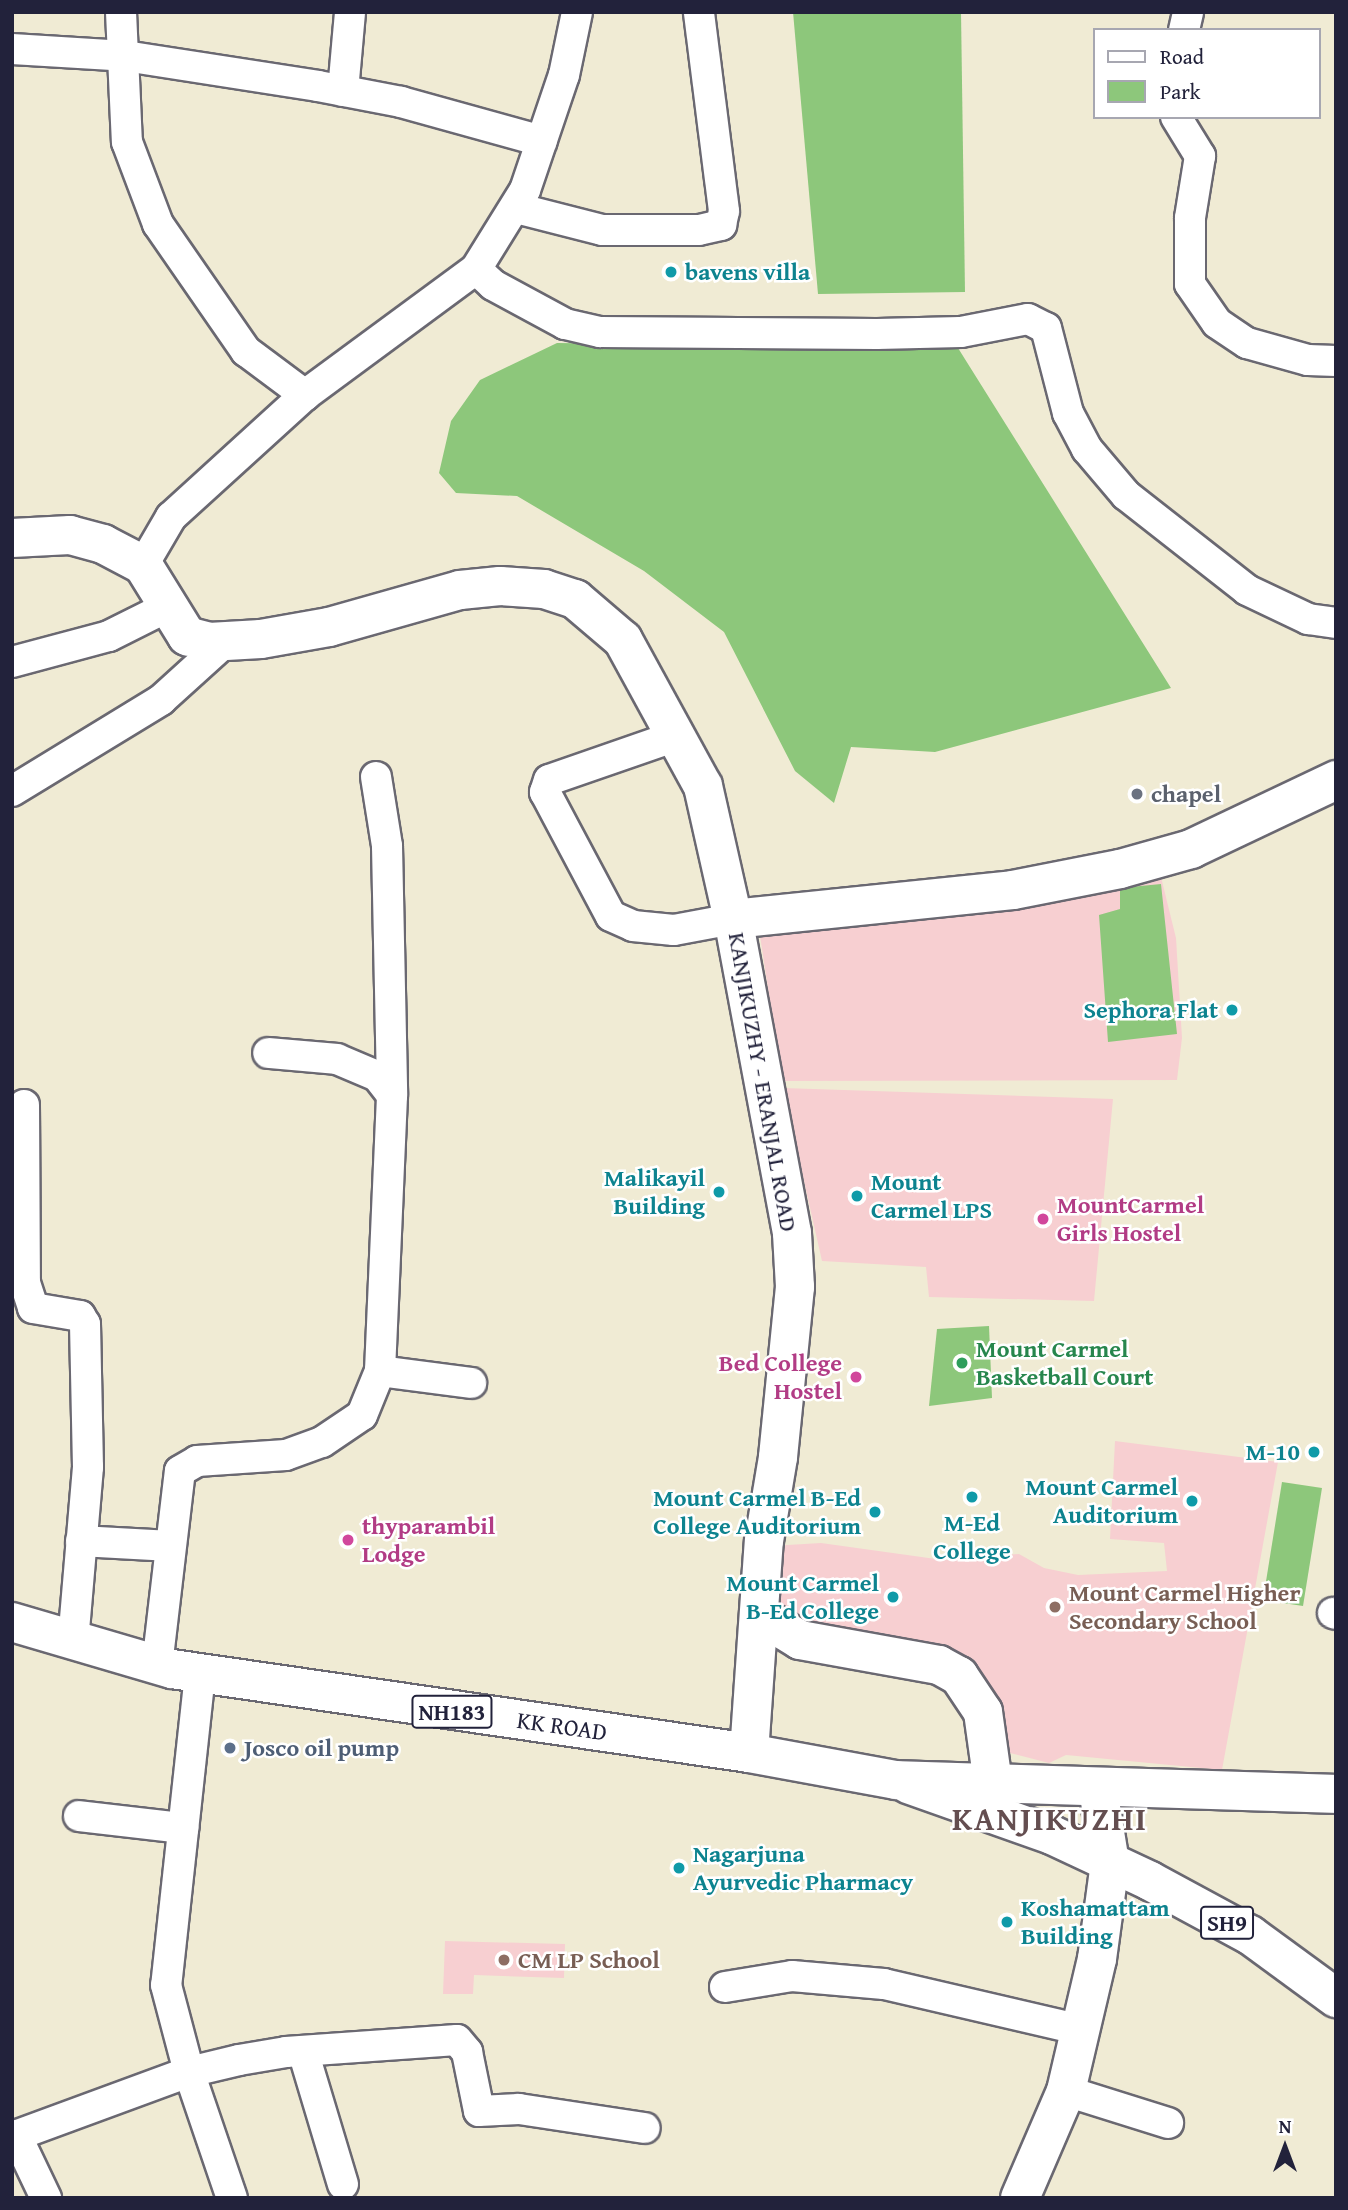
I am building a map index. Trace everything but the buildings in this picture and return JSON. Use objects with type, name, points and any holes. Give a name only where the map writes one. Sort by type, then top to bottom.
[{"type":"main road","points":[[12,538],[70,535],[103,544],[143,565],[171,605],[187,636],[226,641],[329,627],[460,590],[500,586],[544,589],[575,599],[623,640],[703,786],[733,919]]},
{"type":"main road","name":"KANJIKUZHY - ERANJAL ROAD","points":[[749,1753],[761,1616],[764,1541],[778,1457],[795,1287],[790,1220],[733,919],[1013,890],[1119,869],[1191,849],[1336,780]]},
{"type":"main road","points":[[761,1616],[800,1640],[939,1665],[959,1676],[983,1712],[993,1783]]},
{"type":"main road","name":"KK ROAD","points":[[12,1622],[73,1643],[157,1666],[200,1674],[749,1753],[896,1780],[993,1783]]},
{"type":"main road","points":[[896,1780],[1052,1835],[1110,1863]]},
{"type":"main road","name":"NH183","points":[[993,1783],[1098,1789],[1236,1788],[1336,1794]]},
{"type":"main road","points":[[1020,2198],[1066,2091],[1082,2030],[1106,1908],[1110,1863],[1098,1789]]},
{"type":"main road","name":"SH9","points":[[1110,1863],[1250,1935],[1336,1998]]},
{"type":"street","points":[[121,12],[127,142],[158,224],[246,351],[305,395]]},
{"type":"street","points":[[344,91],[351,12]]},
{"type":"street","points":[[143,565],[171,517],[305,395],[476,269],[516,208],[564,75],[577,12]]},
{"type":"street","points":[[516,208],[602,230],[699,230],[721,225],[724,211],[699,12]]},
{"type":"street","points":[[12,49],[125,56],[344,91],[542,141]]},
{"type":"street","points":[[1177,119],[1200,156],[1190,218],[1190,284],[1217,324],[1247,343],[1308,360],[1336,361]]},
{"type":"street","points":[[476,269],[493,285],[565,324],[600,332],[961,332],[1028,319],[1046,328],[1068,413],[1087,449],[1126,495],[1247,590],[1308,619],[1336,623]]},
{"type":"street","points":[[12,662],[109,636],[171,605]]},
{"type":"street","points":[[12,791],[161,700],[226,641]]},
{"type":"street","points":[[676,736],[549,780],[545,792],[611,916],[633,926],[674,930],[733,919]]},
{"type":"street","points":[[157,1666],[180,1471],[197,1461],[286,1455],[322,1442],[362,1415],[380,1371],[392,1095],[387,846],[376,777]]},
{"type":"street","points":[[268,1053],[337,1059],[377,1076],[392,1095]]},
{"type":"street","points":[[24,1105],[25,1283],[33,1308],[80,1316],[85,1324],[88,1467],[73,1643]]},
{"type":"street","points":[[380,1371],[471,1383]]},
{"type":"street","points":[[81,1541],[170,1546]]},
{"type":"street","points":[[200,1674],[166,1984],[189,2072],[232,2198]]},
{"type":"street","points":[[79,1816],[183,1828]]},
{"type":"street","points":[[724,1987],[792,1976],[884,1983],[1082,2030]]},
{"type":"street","points":[[46,2198],[14,2136],[189,2072],[303,2050],[457,2040],[467,2052],[479,2111],[519,2109],[645,2128]]},
{"type":"street","points":[[303,2050],[343,2184]]},
{"type":"street","points":[[1066,2091],[1168,2123]]},
{"type":"shaded area","points":[[1161,877],[1176,938],[1182,1038],[1177,1080],[782,1081],[759,929]]},
{"type":"shaded area","points":[[783,1088],[1113,1099],[1094,1301],[929,1297],[926,1267],[822,1261]]},
{"type":"shaded area","points":[[1115,1441],[1278,1462],[1222,1770],[1066,1755],[1049,1763],[1006,1752],[986,1698],[838,1640],[780,1607],[766,1582],[771,1546],[821,1543],[943,1560],[1019,1554],[1044,1568],[1078,1575],[1167,1571],[1164,1543],[1110,1539]]},
{"type":"shaded area","name":"CM LP School","points":[[445,1941],[565,1944],[564,1978],[474,1975],[473,1994],[443,1994]]},
{"type":"green space","points":[[793,12],[961,12],[965,292],[818,294]]},
{"type":"green space","points":[[557,343],[958,348],[1171,688],[935,752],[851,747],[834,803],[795,771],[724,632],[644,571],[517,496],[456,493],[439,473],[451,421],[480,380]]},
{"type":"green space","points":[[1161,884],[1177,1034],[1108,1042],[1099,915],[1120,909],[1120,888]]},
{"type":"green space","name":"Mount Carmel Basketball Court","points":[[989,1326],[992,1398],[929,1406],[937,1329]]},
{"type":"green space","points":[[1282,1482],[1322,1488],[1303,1606],[1263,1600]]},
{"type":"place","name":"bavens villa","points":[[671,272]]},
{"type":"place","name":"chapel","points":[[1137,794]]},
{"type":"place","name":"Sephora Flat","points":[[1232,1010]]},
{"type":"place","name":"Malikayil Building","points":[[719,1192]]},
{"type":"place","name":"Mount Carmel LPS","points":[[857,1196]]},
{"type":"place","name":"MountCarmel Girls Hostel","points":[[1043,1219]]},
{"type":"place","name":"Mount Carmel Basketball Court","points":[[962,1363]]},
{"type":"place","name":"Bed College Hostel","points":[[856,1377]]},
{"type":"place","name":"M-10","points":[[1314,1452]]},
{"type":"place","name":"M-Ed College","points":[[972,1497]]},
{"type":"place","name":"Mount Carmel Auditorium","points":[[1192,1501]]},
{"type":"place","name":"Mount Carmel B-Ed College Auditorium","points":[[875,1512]]},
{"type":"place","name":"thyparambil Lodge","points":[[348,1540]]},
{"type":"place","name":"Mount Carmel B-Ed College","points":[[893,1597]]},
{"type":"place","name":"Mount Carmel Higher Secondary School","points":[[1055,1607]]},
{"type":"place","name":"Josco oil pump","points":[[230,1748]]},
{"type":"place","name":"Nagarjuna Ayurvedic Pharmacy","points":[[679,1868]]},
{"type":"place","name":"Koshamattam Building","points":[[1007,1922]]},
{"type":"place","name":"CM LP School","points":[[504,1960]]},
{"type":"district","name":"KANJIKUZHI","points":[[1050,1819]]}]
